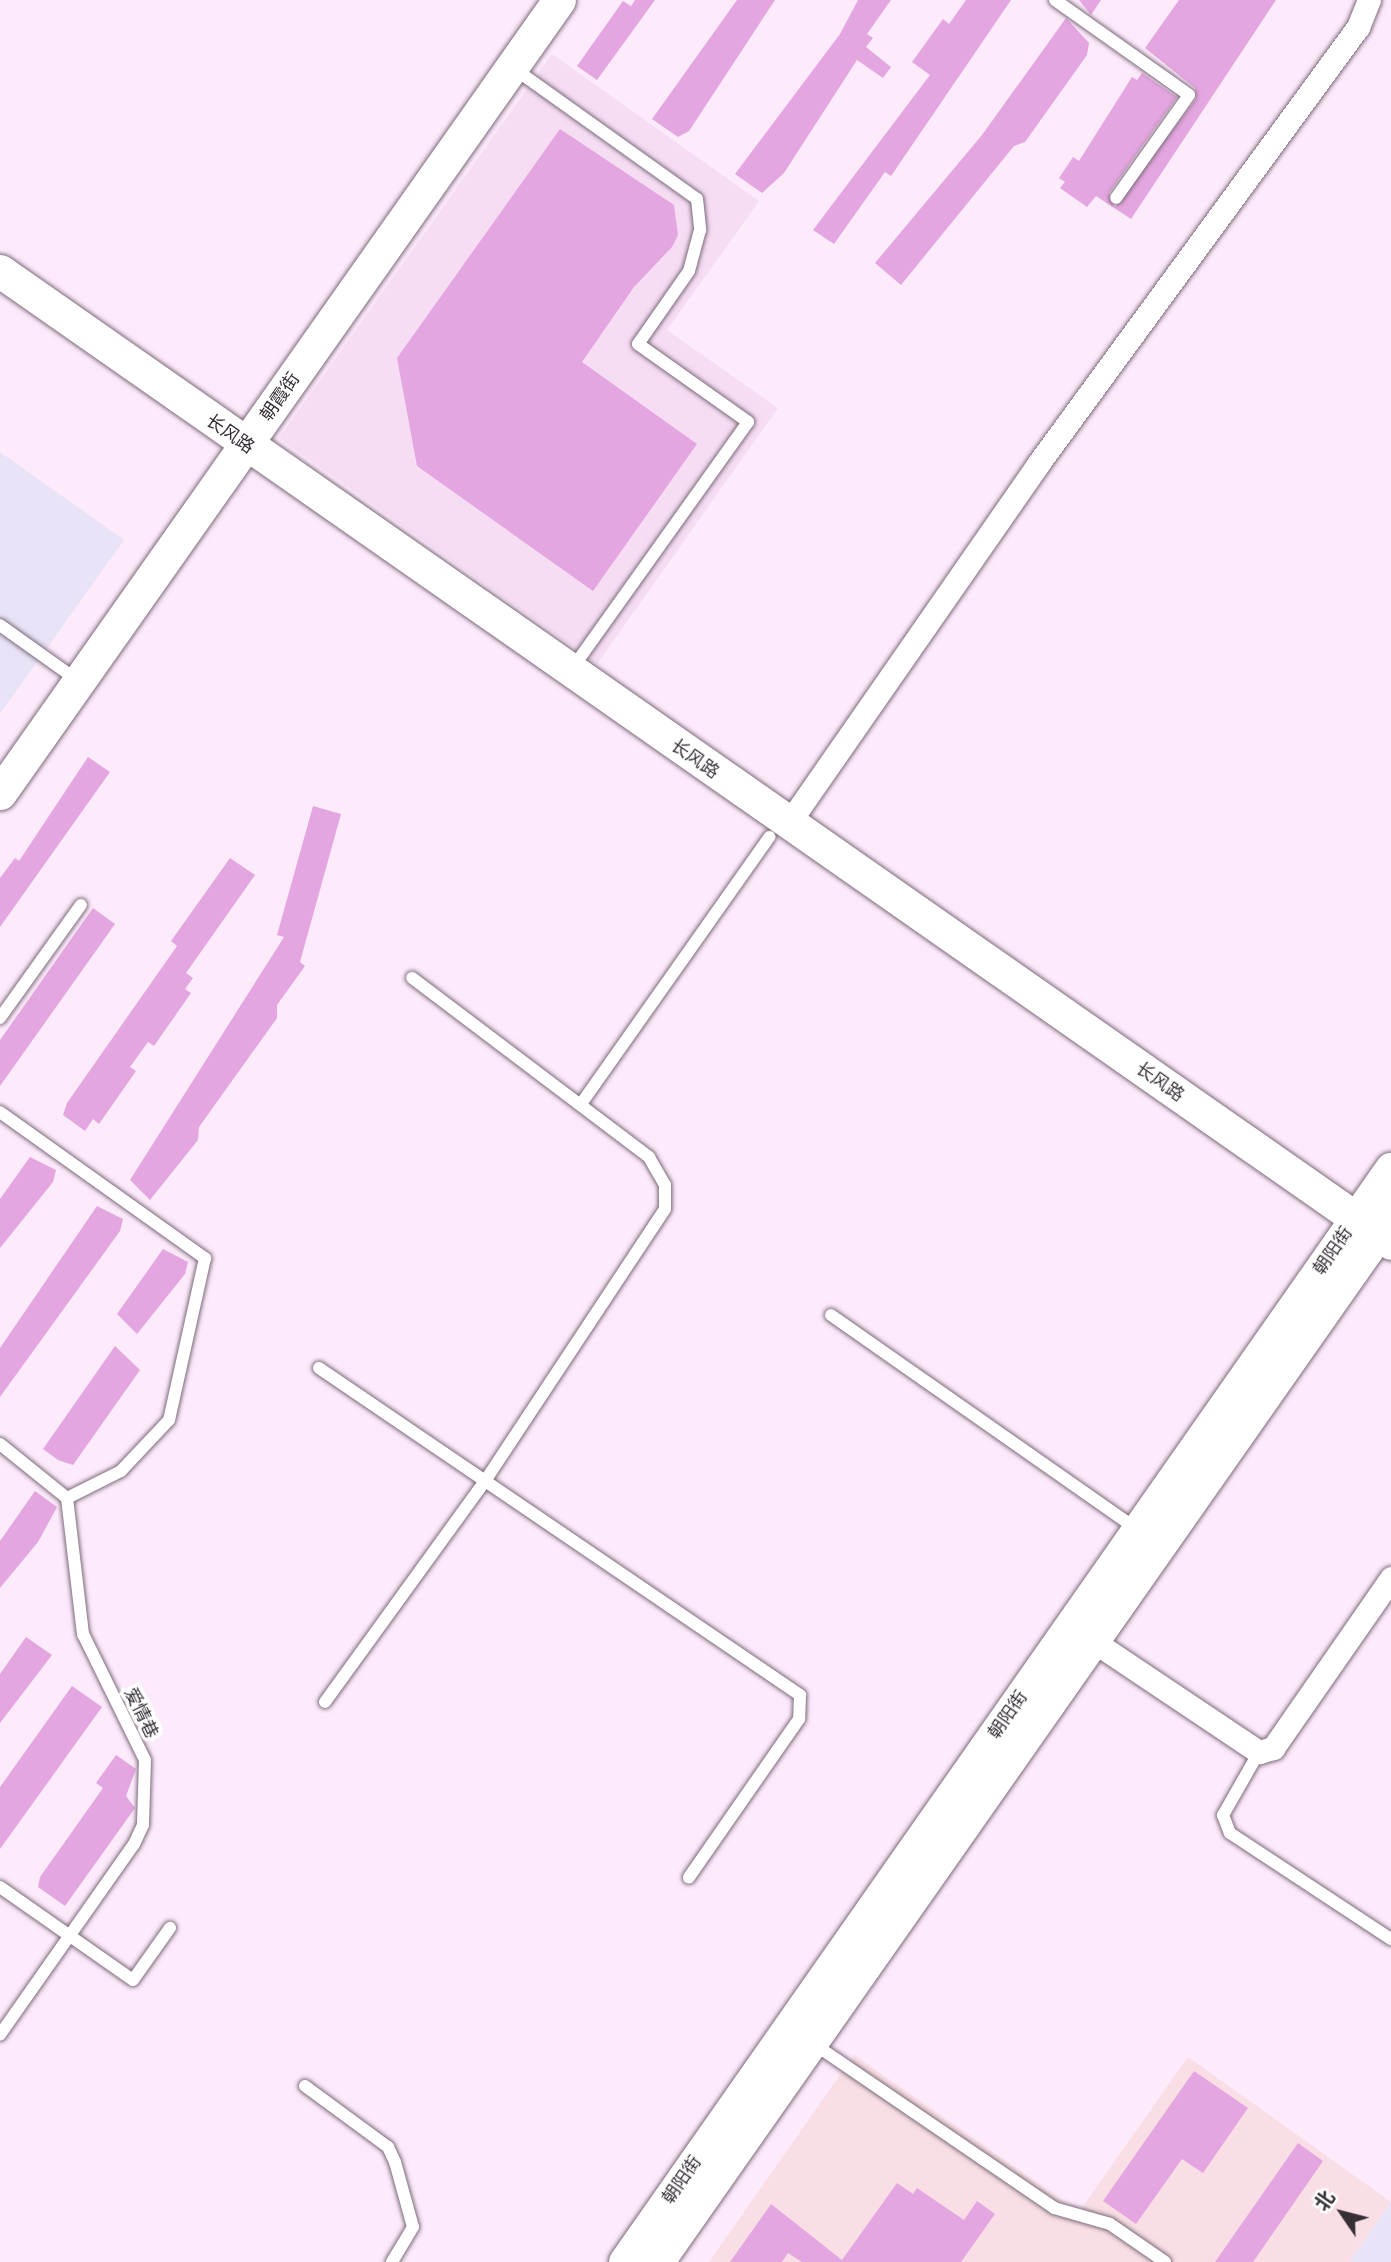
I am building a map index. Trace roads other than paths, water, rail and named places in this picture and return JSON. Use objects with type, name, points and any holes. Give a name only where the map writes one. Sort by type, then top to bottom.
[{"type":"main road","name":"朝霞街","points":[[0,793],[559,0]]},
{"type":"main road","name":"长风路","points":[[0,271],[239,454],[779,830],[1374,1238]]},
{"type":"main road","name":"长风路","points":[[0,298],[570,672],[779,830]]},
{"type":"main road","name":"朝阳街","points":[[657,2262],[1374,1238],[1391,1169]]},
{"type":"main road","name":"朝阳街","points":[[625,2262],[1138,1530],[1374,1238]]},
{"type":"street","points":[[779,830],[1038,464],[1358,27],[1369,0]]},
{"type":"street","points":[[1093,1641],[1259,1752],[1273,1748],[1391,1578]]},
{"type":"lane","points":[[1055,0],[1189,95],[1116,198]]},
{"type":"lane","points":[[512,67],[697,199],[700,230],[689,271],[638,344],[748,422],[570,672]]},
{"type":"lane","points":[[0,625],[79,681]]},
{"type":"lane","points":[[581,1104],[779,830]]},
{"type":"lane","points":[[0,1018],[81,905]]},
{"type":"lane","points":[[325,1703],[485,1481],[665,1209],[665,1185],[649,1157],[412,978]]},
{"type":"lane","points":[[0,1112],[205,1258],[169,1420],[121,1471],[67,1498],[0,1444]]},
{"type":"lane","points":[[831,1315],[1138,1530]]},
{"type":"lane","points":[[318,1368],[800,1695],[799,1719],[689,1877]]},
{"type":"lane","name":"爱情巷","points":[[0,2035],[70,1936],[143,1825],[145,1760],[83,1634],[67,1498]]},
{"type":"lane","points":[[1259,1752],[1223,1815],[1230,1833],[1391,1939]]},
{"type":"lane","points":[[0,1887],[133,1980],[170,1928]]},
{"type":"lane","points":[[811,2042],[1054,2208],[1110,2224],[1165,2262]]},
{"type":"lane","points":[[304,2086],[388,2147],[413,2227],[392,2262]]}]
